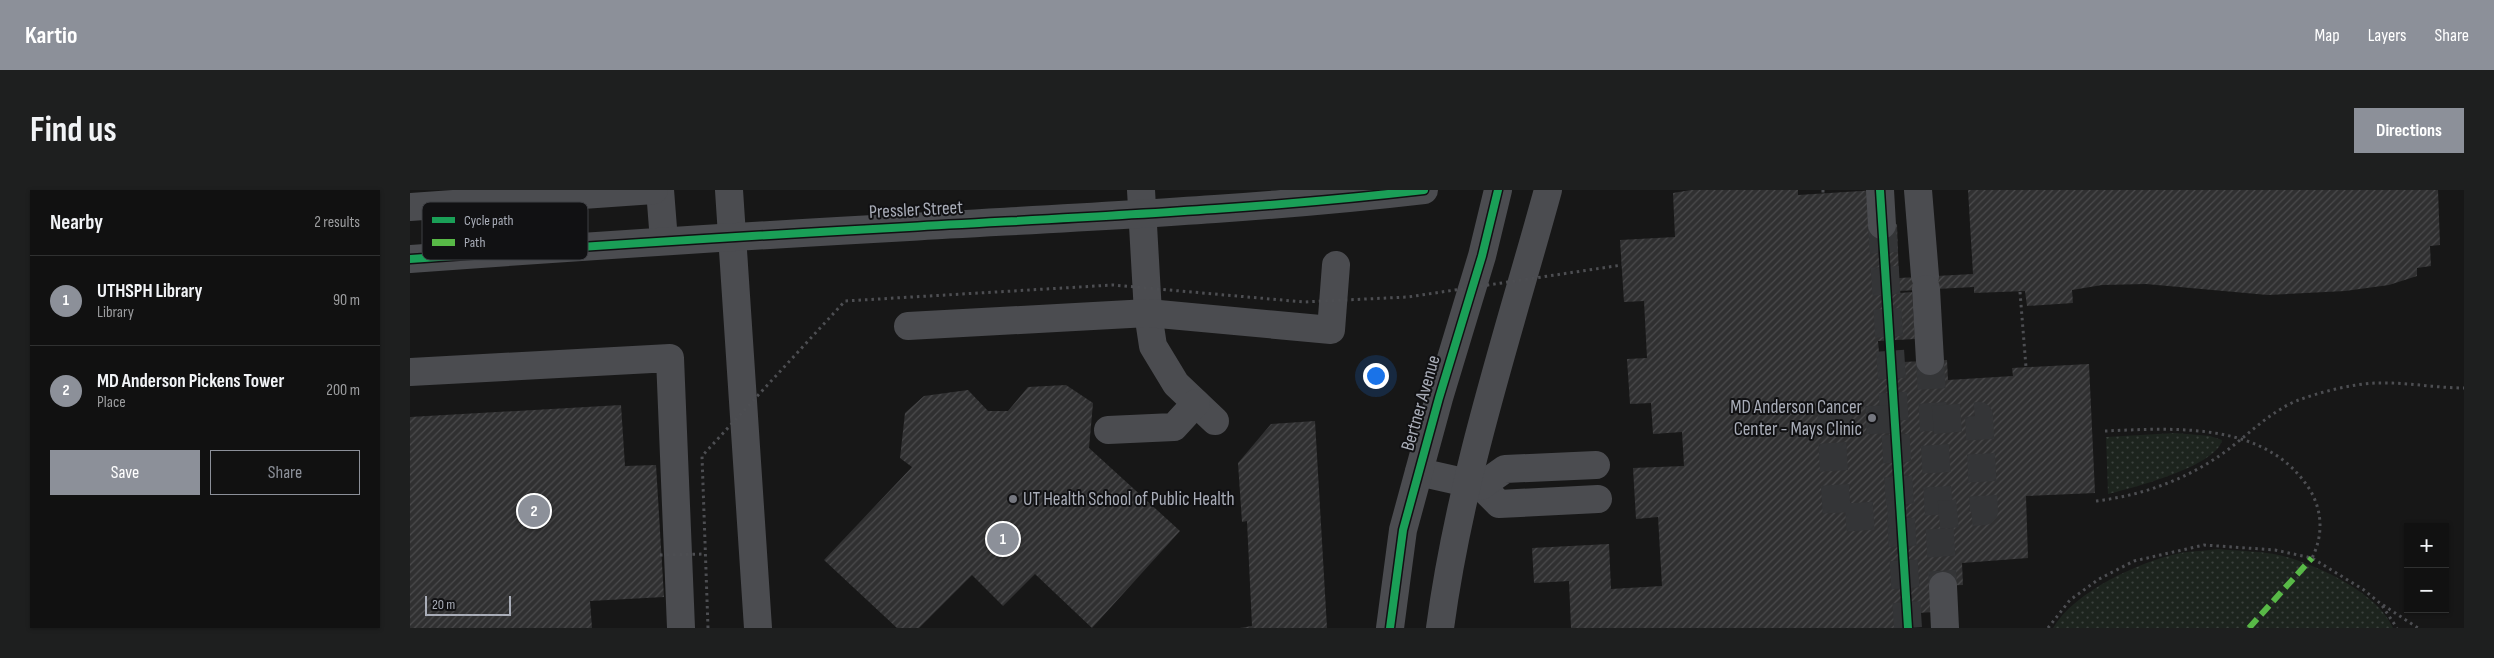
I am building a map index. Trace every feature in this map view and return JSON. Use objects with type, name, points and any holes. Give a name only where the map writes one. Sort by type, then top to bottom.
[{"type":"street","points":[[482,202],[654,190]]},
{"type":"street","points":[[660,190],[664,241]]},
{"type":"street","points":[[729,190],[758,628]]},
{"type":"street","name":"Pressler Street","points":[[588,246],[1142,202],[1355,198],[1424,190]]},
{"type":"street","name":"Bertner Avenue","points":[[1390,628],[1403,530],[1482,256],[1498,190]]},
{"type":"street","points":[[1440,628],[1448,570],[1474,485],[1484,414],[1548,190]]},
{"type":"street","points":[[1880,190],[1882,225]]},
{"type":"street","points":[[1918,190],[1930,361]]},
{"type":"street","points":[[1108,430],[1174,427],[1206,412],[1176,384],[1153,346],[1148,313],[1142,202]]},
{"type":"street","points":[[908,326],[1148,313],[1331,330],[1336,265]]},
{"type":"street","points":[[410,372],[670,358],[681,628]]},
{"type":"street","points":[[1474,485],[1505,469],[1596,465]]},
{"type":"street","name":"Bertner Avenue","points":[[1419,472],[1474,485]]},
{"type":"street","points":[[1474,485],[1500,504],[1598,499]]},
{"type":"street","points":[[1943,586],[1945,628]]},
{"type":"path","points":[[708,628],[702,456],[845,301],[1113,285],[1304,302],[1408,297],[1622,265]]},
{"type":"path","points":[[2020,292],[2026,368]]},
{"type":"path","points":[[2096,501],[2150,490],[2213,460],[2270,415],[2296,401],[2318,394],[2376,383],[2434,388],[2464,388]]},
{"type":"path","points":[[2105,432],[2184,429],[2211,432],[2241,439],[2269,450],[2288,464],[2304,480],[2320,513],[2321,530],[2318,545],[2312,558]]},
{"type":"path","points":[[2048,628],[2070,600],[2099,580],[2134,561],[2204,546],[2236,546],[2275,550],[2312,558],[2351,580],[2381,604],[2418,628]]},
{"type":"path","points":[[660,555],[705,554]]},
{"type":"path","points":[[2381,604],[2397,628]]},
{"type":"shaded area","points":[[2175,433],[2210,436],[2222,440],[2217,450],[2190,467],[2135,487],[2108,494],[2106,437]]},
{"type":"shaded area","points":[[2218,549],[2283,556],[2312,566],[2361,592],[2385,615],[2393,628],[2053,628],[2076,602],[2109,580],[2164,557],[2180,553]]},
{"type":"building","name":"MD Anderson Cancer Center - Mays Clinic","points":[[1691,190],[1798,190],[1798,195],[1877,190],[1879,225],[1897,224],[1899,278],[1973,274],[1968,190],[2438,190],[2440,245],[2430,246],[2431,266],[2417,268],[2417,276],[2389,285],[2345,291],[2268,295],[2146,284],[2102,285],[2072,290],[2073,303],[2027,306],[2025,291],[1974,293],[1974,287],[1899,291],[1900,293],[1912,292],[1915,339],[1878,341],[1880,363],[1947,360],[1948,380],[2013,376],[2012,368],[2089,364],[2095,493],[2026,496],[2028,558],[1962,563],[1963,585],[1933,586],[1934,612],[1901,614],[1902,628],[1571,628],[1569,581],[1534,583],[1532,548],[1609,544],[1611,589],[1662,586],[1658,517],[1636,519],[1633,468],[1684,466],[1682,432],[1653,434],[1651,403],[1630,404],[1627,359],[1647,358],[1644,301],[1624,302],[1620,240],[1675,237],[1673,193]]},
{"type":"building","name":"UT Health School of Public Health","points":[[1066,385],[1093,403],[1089,448],[1180,531],[1092,628],[1035,574],[1003,606],[972,575],[919,628],[897,628],[824,560],[912,467],[900,458],[905,413],[924,396],[968,390],[988,411],[1008,411],[1028,387]]},
{"type":"building","points":[[621,405],[625,466],[656,465],[664,597],[590,601],[592,628],[410,628],[410,417]]},
{"type":"building","points":[[1315,421],[1327,628],[1240,628],[1252,626],[1247,521],[1242,522],[1238,463],[1271,424]]},
{"type":"tunnel","points":[[1882,225],[1908,628]]},
{"type":"tunnel","points":[[1930,361],[1943,586]]},
{"type":"tunnel","points":[[1933,420],[1979,416],[1984,511],[1939,515]]},
{"type":"tunnel","points":[[1894,419],[1831,422],[1837,518],[1901,514]]},
{"type":"marked path","points":[[2249,628],[2312,558]]},
{"type":"cycle path","points":[[588,247],[1167,212],[1296,203],[1424,190]]},
{"type":"cycle path","points":[[1390,628],[1403,530],[1439,398],[1482,256],[1498,190]]},
{"type":"cycle path","points":[[1880,190],[1908,628]]},
{"type":"cycle path","points":[[410,259],[422,258]]},
{"type":"place","name":"MD Anderson Cancer Center - Mays Clinic","points":[[1872,418]]},
{"type":"place","name":"UT Health School of Public Health","points":[[1013,499]]},
{"type":"place","name":"MD Anderson Pickens Tower","points":[[534,511]]},
{"type":"place","name":"UTHSPH Library","points":[[1003,539]]}]
